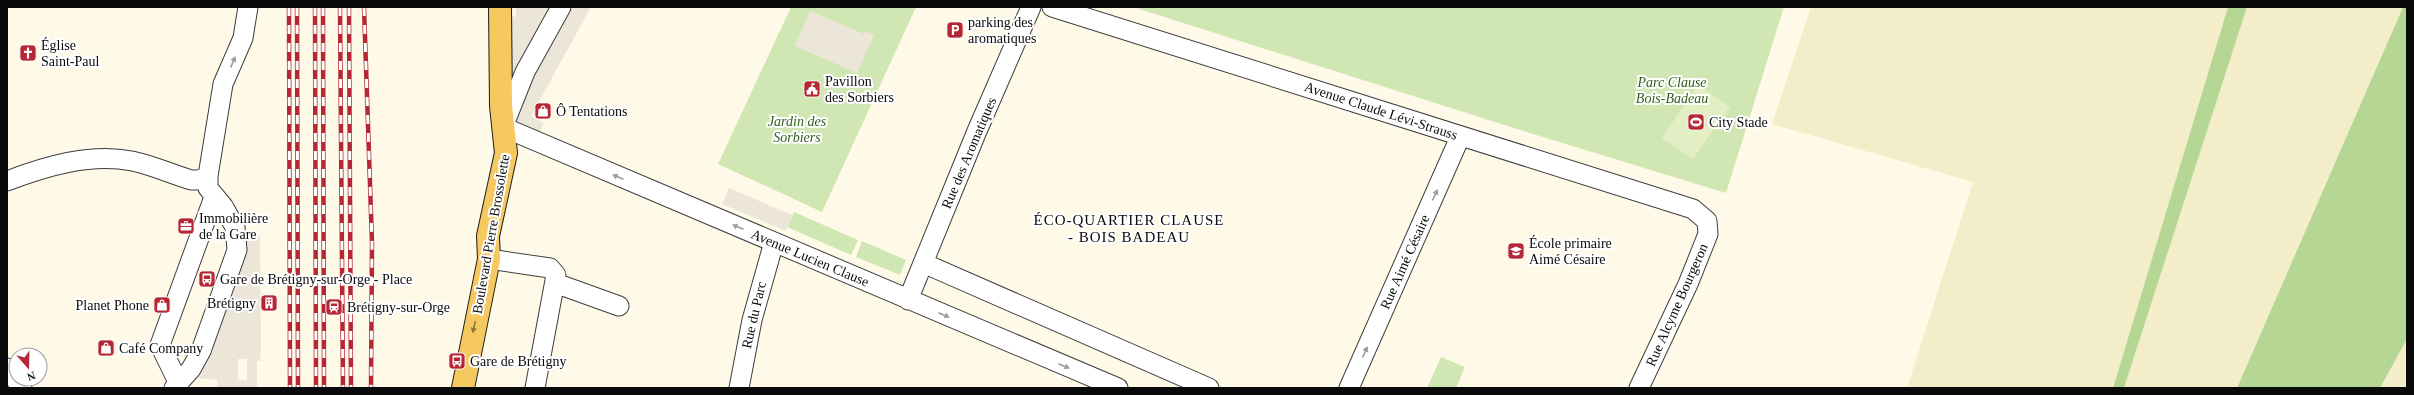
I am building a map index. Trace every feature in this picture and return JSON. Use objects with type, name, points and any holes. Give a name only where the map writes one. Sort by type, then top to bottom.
[{"type":"main road","name":"Boulevard Pierre Brossolette","points":[[463,388],[489,259],[488,236],[506,152],[503,127],[500,7]]},
{"type":"street","points":[[214,197],[187,276],[160,345],[177,386],[191,369],[201,351],[237,250],[235,227],[223,206],[208,188],[208,176],[223,84],[243,38],[248,7]]},
{"type":"street","points":[[503,127],[525,72],[561,7]]},
{"type":"street","name":"Rue des Aromatiques","points":[[908,300],[977,131],[1031,7]]},
{"type":"street","name":"Avenue Claude Lévi-Strauss","points":[[1052,7],[1460,137],[1693,209],[1707,221]]},
{"type":"street","name":"Avenue Lucien Clause","points":[[503,127],[1118,388]]},
{"type":"street","name":"Rue Aimé Césaire","points":[[1349,388],[1460,137]]},
{"type":"street","points":[[7,181],[60,164],[98,159],[132,161],[190,180],[199,180],[208,176]]},
{"type":"street","name":"Rue Alcyme Bourgeron","points":[[1640,388],[1688,284],[1708,234],[1707,221]]},
{"type":"street","name":"Rue du Parc","points":[[739,388],[752,320],[774,242]]},
{"type":"street","points":[[489,259],[550,268],[556,275],[535,388]]},
{"type":"street","points":[[923,263],[1209,388]]},
{"type":"street","points":[[555,283],[619,306]]},
{"type":"street","points":[[7,368],[22,388]]},
{"type":"shaded area","points":[[516,7],[553,7],[514,78],[510,80],[507,17],[516,16]]},
{"type":"shaded area","points":[[568,7],[591,7],[531,116],[544,123],[538,136],[517,124],[516,114],[522,90]]},
{"type":"shaded area","points":[[1811,7],[2228,7],[2113,388],[1907,388],[1973,182],[1772,124]]},
{"type":"shaded area","points":[[2247,7],[2403,7],[2237,388],[2124,388]]},
{"type":"shaded area","points":[[810,11],[864,34],[865,31],[874,35],[857,73],[795,46]]},
{"type":"shaded area","points":[[729,188],[792,215],[786,231],[722,204]]},
{"type":"shaded area","points":[[245,236],[260,236],[261,347],[260,361],[257,361],[257,388],[217,388],[217,380],[198,378],[235,277]],"holes":[[[238,359],[247,359],[247,380],[238,380]]]},
{"type":"shaded area","points":[[2407,339],[2407,388],[2380,388]]},
{"type":"green space","name":"Jardin des Sorbiers","points":[[791,7],[916,7],[822,212],[718,164]]},
{"type":"green space","name":"Parc Clause Bois-Badeau","points":[[1133,7],[1784,7],[1726,193],[1517,129]]},
{"type":"green space","points":[[2228,7],[2247,7],[2124,388],[2113,388]]},
{"type":"green space","points":[[2403,7],[2407,7],[2407,339],[2380,388],[2237,388]]},
{"type":"green space","name":"City Stade","points":[[1698,85],[1730,107],[1693,159],[1662,138]]},
{"type":"green space","points":[[794,212],[858,240],[851,255],[787,227]]},
{"type":"green space","points":[[862,241],[906,260],[900,275],[856,257]]},
{"type":"green space","points":[[1441,357],[1465,367],[1456,388],[1427,388]]},
{"type":"railway","points":[[289,7],[290,388]]},
{"type":"railway","points":[[297,7],[298,388]]},
{"type":"railway","points":[[315,7],[316,388]]},
{"type":"railway","points":[[323,7],[324,388]]},
{"type":"railway","points":[[340,7],[343,388]]},
{"type":"railway","points":[[349,7],[351,388]]},
{"type":"railway","points":[[364,7],[372,243],[371,388]]},
{"type":"place","name":"parking des aromatiques","points":[[955,30]]},
{"type":"place","name":"Église Saint-Paul","points":[[28,53]]},
{"type":"place","name":"Pavillon des Sorbiers","points":[[812,89]]},
{"type":"place","name":"Ô Tentations","points":[[543,111]]},
{"type":"place","name":"City Stade","points":[[1696,122]]},
{"type":"place","name":"Immobilière de la Gare","points":[[186,226]]},
{"type":"place","name":"École primaire Aimé Césaire","points":[[1516,251]]},
{"type":"place","name":"Gare de Brétigny-sur-Orge - Place","points":[[207,279]]},
{"type":"place","name":"Brétigny","points":[[269,303]]},
{"type":"place","name":"Planet Phone","points":[[162,305]]},
{"type":"place","name":"Brétigny-sur-Orge","points":[[334,307]]},
{"type":"place","name":"Café Company","points":[[106,348]]},
{"type":"place","name":"Gare de Brétigny","points":[[457,361]]},
{"type":"district","name":"ÉCO-QUARTIER CLAUSE - BOIS BADEAU","points":[[1129,228]]}]
